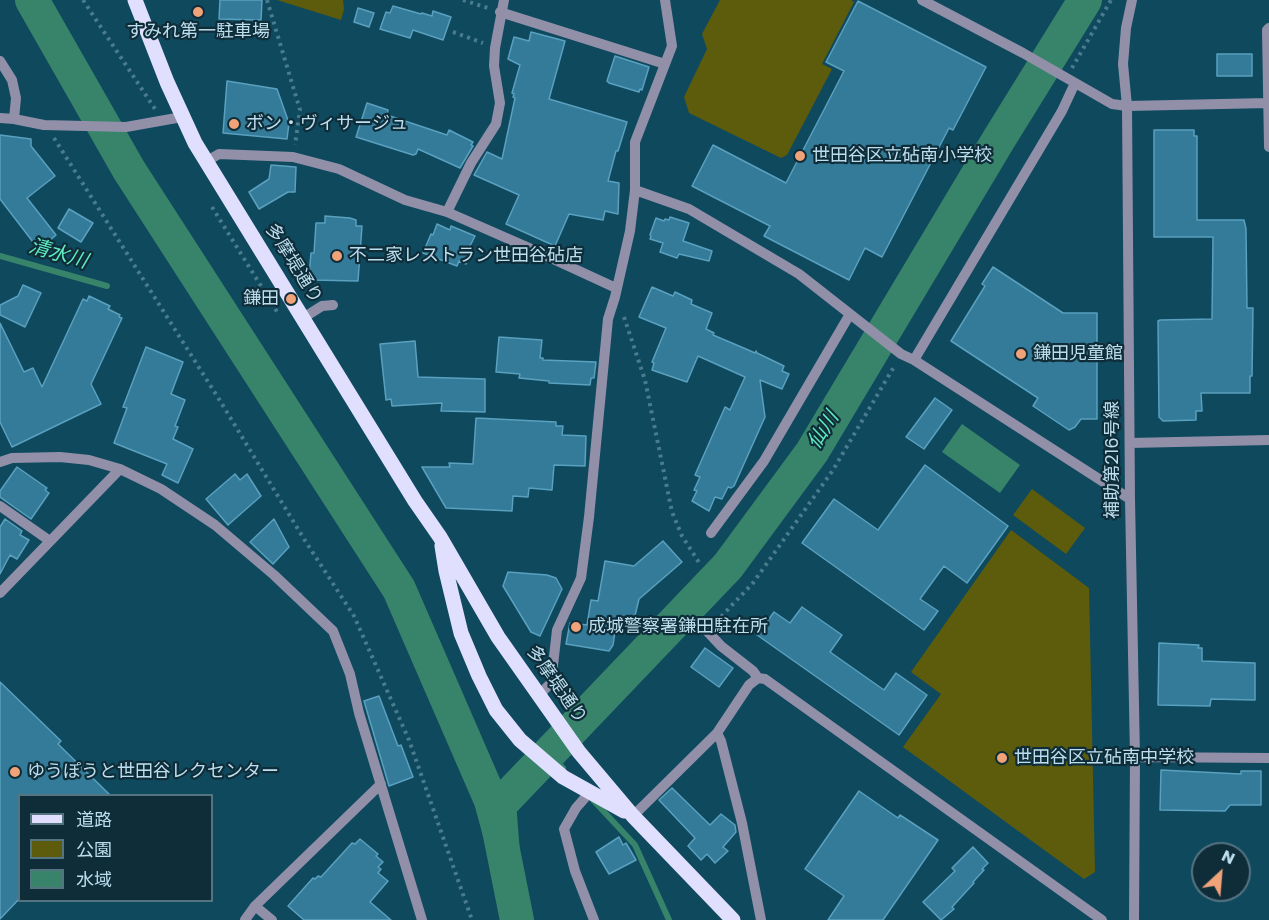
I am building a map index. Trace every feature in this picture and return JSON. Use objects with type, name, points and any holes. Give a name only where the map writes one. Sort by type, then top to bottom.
[{"type":"main road","name":"多摩堤通り","points":[[135,0],[182,117],[207,161],[415,501],[441,537],[498,637],[579,752],[633,816],[733,920]]},
{"type":"main road","name":"多摩堤通り","points":[[441,537],[446,571],[462,633],[479,676],[496,710],[520,740],[563,777],[633,816]]},
{"type":"street","points":[[447,212],[471,163],[496,124],[500,103],[494,66],[495,48],[504,0]]},
{"type":"street","points":[[538,696],[551,683],[557,630],[581,578],[608,319],[630,231],[635,190],[635,142],[672,46],[665,0]]},
{"type":"street","points":[[922,0],[1023,53],[1112,104],[1127,106],[1268,104]]},
{"type":"street","name":"補助第216号線","points":[[1132,0],[1126,28],[1123,64],[1127,106],[1130,499],[1135,757],[1134,920]]},
{"type":"street","points":[[500,12],[665,64]]},
{"type":"street","points":[[1269,28],[1267,30],[1269,147]]},
{"type":"street","points":[[0,61],[12,80],[16,98],[14,119]]},
{"type":"street","points":[[914,360],[1062,111],[1070,80]]},
{"type":"street","points":[[0,118],[44,125],[126,127],[182,117]]},
{"type":"street","points":[[207,161],[219,154],[293,157],[339,169],[410,201],[447,212],[616,293]]},
{"type":"street","points":[[635,190],[689,209],[799,274],[901,354],[914,360],[1130,499]]},
{"type":"street","points":[[405,213],[410,201]]},
{"type":"street","points":[[303,318],[322,306],[333,305]]},
{"type":"street","points":[[711,533],[764,460],[850,314]]},
{"type":"street","points":[[1130,443],[1269,440]]},
{"type":"street","points":[[0,462],[12,458],[60,457],[89,460],[120,469],[161,489],[214,525],[274,575],[333,631],[350,674],[359,713],[422,920]]},
{"type":"street","points":[[0,593],[120,469]]},
{"type":"street","points":[[0,506],[50,541]]},
{"type":"street","points":[[707,631],[758,678]]},
{"type":"street","points":[[633,816],[717,733],[749,685],[758,678],[765,679],[1102,920]]},
{"type":"street","points":[[717,733],[742,823],[761,920]]},
{"type":"street","points":[[1135,757],[1269,758]]},
{"type":"street","points":[[245,920],[255,906],[381,784]]},
{"type":"street","points":[[590,792],[576,808],[564,829],[575,871],[594,920]]},
{"type":"street","points":[[255,906],[272,920]]},
{"type":"path","points":[[83,0],[163,121]]},
{"type":"path","points":[[267,0],[300,110],[293,157]]},
{"type":"path","points":[[463,0],[500,12]]},
{"type":"path","points":[[453,32],[495,48]]},
{"type":"path","points":[[44,125],[57,142],[222,404],[304,540],[354,616],[409,740],[472,920]]},
{"type":"path","points":[[208,199],[280,317]]},
{"type":"path","points":[[616,293],[645,380],[672,512],[682,536],[700,564]]},
{"type":"green space","points":[[277,0],[343,0],[344,9],[341,20]]},
{"type":"green space","points":[[720,0],[851,0],[854,2],[822,64],[832,69],[787,155],[781,158],[689,113],[684,97],[707,49],[702,34]]},
{"type":"green space","points":[[1032,489],[1085,528],[1066,554],[1013,515]]},
{"type":"green space","points":[[1011,530],[1089,588],[1095,872],[1084,879],[903,747],[941,694],[911,672]]},
{"type":"water","points":[[962,424],[1020,465],[1000,493],[942,452]]},
{"type":"water","points":[[516,801],[522,879],[532,920],[506,920],[475,807]]},
{"type":"building","points":[[220,0],[262,0],[261,20],[219,19]]},
{"type":"building","points":[[858,1],[986,67],[953,130],[949,128],[882,257],[865,248],[849,280],[764,236],[770,226],[692,186],[713,145],[786,183],[844,71],[826,62]]},
{"type":"building","points":[[393,6],[421,14],[432,16],[433,11],[451,17],[443,40],[413,30],[410,38],[380,29],[386,12],[390,13]]},
{"type":"building","points":[[358,8],[374,13],[369,27],[354,22]]},
{"type":"building","points":[[531,32],[565,41],[549,99],[627,122],[608,181],[619,183],[618,214],[605,211],[603,220],[569,214],[555,246],[506,224],[519,195],[474,175],[487,152],[502,159],[515,98],[512,93],[520,65],[508,59],[514,37],[529,41]]},
{"type":"building","points":[[1217,54],[1252,54],[1252,76],[1217,76]]},
{"type":"building","points":[[615,56],[649,67],[642,90],[640,89],[639,92],[607,81]]},
{"type":"building","points":[[227,81],[277,89],[289,123],[287,139],[223,133]]},
{"type":"building","points":[[367,103],[388,110],[387,115],[447,135],[449,130],[473,142],[471,145],[473,146],[460,168],[418,149],[413,155],[356,137]]},
{"type":"building","points":[[1154,130],[1194,130],[1194,136],[1197,136],[1197,220],[1244,220],[1246,229],[1247,308],[1253,308],[1250,393],[1201,393],[1202,411],[1196,411],[1196,420],[1163,421],[1159,417],[1158,321],[1212,319],[1213,237],[1154,237]]},
{"type":"building","points":[[0,135],[31,139],[31,146],[55,176],[27,198],[56,235],[48,242],[33,242],[0,199]]},
{"type":"building","points":[[271,165],[296,167],[295,192],[288,192],[259,209],[249,192],[269,179]]},
{"type":"building","points":[[69,209],[93,223],[81,242],[58,228]]},
{"type":"building","points":[[325,216],[350,218],[356,220],[356,226],[362,226],[358,281],[312,280],[313,276],[309,276],[311,253],[314,253],[316,223],[325,223]]},
{"type":"building","points":[[670,217],[689,223],[683,241],[712,251],[709,261],[679,254],[677,258],[660,252],[663,243],[650,239],[650,235],[656,218],[664,221],[669,220]]},
{"type":"building","points":[[437,224],[450,230],[451,226],[475,236],[469,248],[472,250],[466,264],[459,261],[457,266],[423,253]]},
{"type":"building","points":[[993,267],[1063,313],[1097,313],[1097,419],[1081,419],[1075,427],[1069,430],[1033,406],[1038,398],[951,341],[985,286],[982,284]]},
{"type":"building","points":[[23,285],[41,293],[25,327],[0,315],[0,305],[18,296]]},
{"type":"building","points":[[652,287],[673,296],[675,292],[692,300],[691,304],[712,313],[706,329],[714,333],[713,335],[755,353],[756,351],[784,366],[782,371],[789,374],[782,389],[760,380],[765,417],[734,486],[728,487],[722,499],[715,497],[709,511],[692,501],[700,477],[695,475],[725,407],[730,410],[745,377],[698,356],[687,382],[652,370],[654,363],[652,362],[666,328],[639,317]]},
{"type":"building","points":[[89,296],[110,306],[108,309],[122,318],[91,384],[101,404],[12,447],[0,422],[0,323],[24,372],[33,368],[42,387],[83,299],[87,301]]},
{"type":"building","points":[[499,337],[542,340],[540,358],[543,360],[596,362],[594,378],[591,378],[590,385],[549,383],[549,381],[519,378],[520,374],[496,372]]},
{"type":"building","points":[[415,341],[418,377],[485,379],[485,412],[441,411],[442,403],[392,406],[391,399],[386,400],[380,344]]},
{"type":"building","points":[[146,347],[183,362],[171,394],[185,400],[175,426],[178,427],[173,439],[193,449],[178,483],[162,475],[167,464],[114,443],[127,408],[123,407]]},
{"type":"building","points":[[935,398],[952,410],[924,449],[906,437]]},
{"type":"building","points":[[476,418],[556,422],[556,426],[563,426],[562,435],[586,436],[585,466],[554,465],[552,490],[529,488],[528,497],[513,496],[512,511],[446,508],[422,467],[450,467],[449,463],[473,464]]},
{"type":"building","points":[[925,465],[1008,526],[967,583],[944,566],[920,599],[938,611],[924,630],[802,543],[834,499],[878,530]]},
{"type":"building","points":[[17,467],[47,488],[45,490],[49,493],[31,519],[0,497],[0,491]]},
{"type":"building","points":[[235,474],[240,480],[247,474],[261,496],[228,525],[206,499]]},
{"type":"building","points":[[5,519],[22,531],[20,535],[29,540],[17,559],[10,555],[0,574],[0,527]]},
{"type":"building","points":[[274,519],[289,547],[273,564],[250,542]]},
{"type":"building","points":[[663,541],[682,562],[639,599],[632,628],[616,626],[613,645],[609,651],[566,644],[570,623],[587,625],[591,600],[598,601],[605,561],[634,566]]},
{"type":"building","points":[[508,572],[547,575],[556,578],[562,589],[540,636],[531,632],[503,586]]},
{"type":"building","points":[[802,607],[842,635],[830,652],[884,690],[896,673],[927,695],[899,735],[757,635],[774,612],[790,623]]},
{"type":"building","points":[[1159,643],[1199,645],[1198,648],[1202,648],[1202,661],[1255,663],[1255,700],[1211,699],[1210,706],[1158,705]]},
{"type":"building","points":[[705,648],[733,668],[719,687],[691,667]]},
{"type":"building","points":[[0,682],[61,741],[58,744],[109,794],[18,794],[18,900],[0,919]]},
{"type":"building","points":[[379,696],[398,746],[401,745],[413,777],[389,786],[364,701]]},
{"type":"building","points":[[1161,770],[1241,774],[1241,771],[1261,771],[1261,805],[1230,805],[1225,811],[1160,810]]},
{"type":"building","points":[[672,788],[710,825],[721,814],[735,825],[736,832],[723,847],[728,851],[715,863],[707,854],[701,860],[688,846],[695,838],[659,800]]},
{"type":"building","points":[[859,791],[898,818],[900,815],[938,840],[883,920],[828,920],[844,896],[805,869]]},
{"type":"building","points":[[619,837],[623,845],[626,843],[636,860],[609,874],[596,852]]},
{"type":"building","points":[[360,839],[378,854],[376,856],[383,862],[378,867],[381,869],[378,873],[388,881],[370,902],[391,920],[304,920],[288,906],[313,878],[321,877],[352,843],[355,844]]},
{"type":"building","points":[[973,847],[988,863],[974,883],[952,907],[954,909],[941,920],[923,902],[955,871],[952,868]]},
{"type":"waterway","points":[[32,0],[129,170],[399,589],[495,810],[517,920]]},
{"type":"waterway","name":"仙川","points":[[495,810],[728,566],[812,452],[1085,0]]},
{"type":"waterway","name":"清水川","points":[[0,256],[107,286]]},
{"type":"waterway","points":[[549,753],[563,768]]},
{"type":"waterway","points":[[593,800],[635,845],[669,920]]},
{"type":"place","name":"すみれ第一駐車場","points":[[198,12]]},
{"type":"place","name":"ボン・ヴィサージュ","points":[[234,124]]},
{"type":"place","name":"世田谷区立砧南小学校","points":[[800,156]]},
{"type":"place","name":"不二家レストラン世田谷砧店","points":[[337,256]]},
{"type":"place","name":"鎌田","points":[[291,299]]},
{"type":"place","name":"鎌田児童館","points":[[1021,354]]},
{"type":"place","name":"成城警察署鎌田駐在所","points":[[576,627]]},
{"type":"place","name":"世田谷区立砧南中学校","points":[[1002,758]]},
{"type":"place","name":"ゆうぽうと世田谷レクセンター","points":[[15,772]]}]
